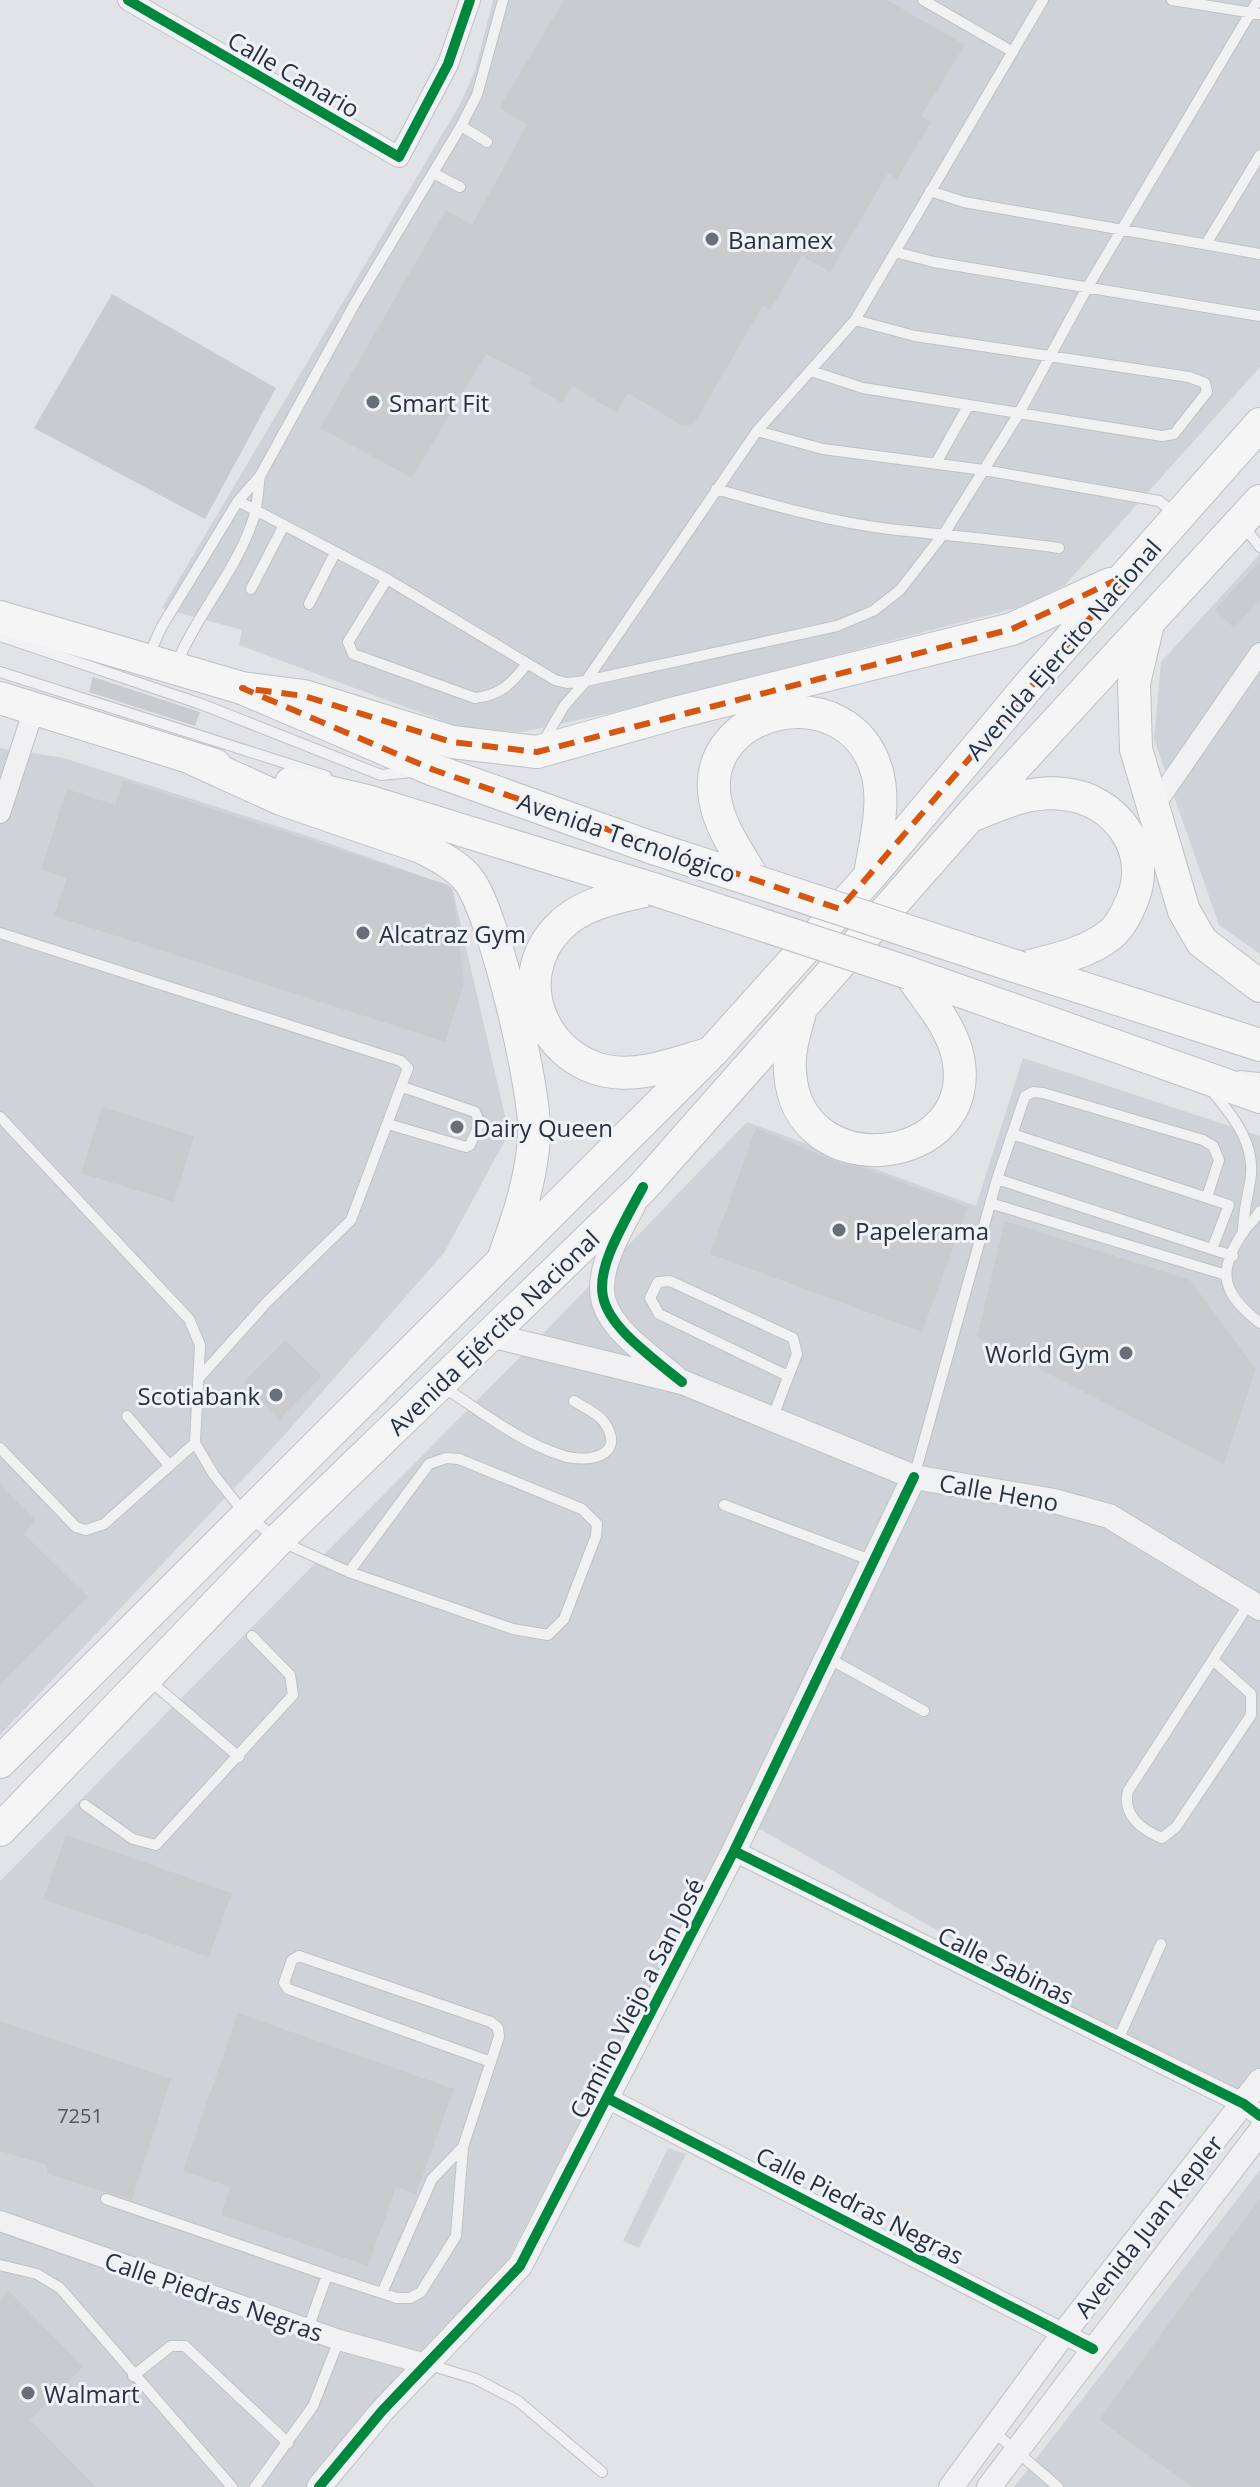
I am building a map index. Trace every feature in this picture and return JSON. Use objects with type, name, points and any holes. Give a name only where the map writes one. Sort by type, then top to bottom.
[{"type":"main road","name":"Avenida Ejercito Nacional","points":[[870,876],[1260,424]]},
{"type":"main road","name":"Avenida Ejercito Nacional","points":[[969,817],[1150,620],[1253,524]]},
{"type":"main road","points":[[242,688],[304,696],[452,742],[537,752],[679,712],[1012,629],[1127,575]]},
{"type":"main road","name":"Avenida Tecnológico","points":[[0,617],[242,688],[434,770],[650,847],[1260,1045]]},
{"type":"main road","points":[[1150,620],[1139,652],[1133,714],[1136,749],[1152,809],[1192,927],[1202,942],[1260,986]]},
{"type":"main road","name":"Avenida Tecnológico","points":[[0,698],[195,760],[405,813],[653,889],[909,973],[1260,1097]]},
{"type":"main road","points":[[755,881],[722,821],[714,797],[715,782],[719,763],[738,735],[758,718],[786,712],[840,721],[869,749],[880,794],[870,876]]},
{"type":"main road","points":[[195,760],[281,799],[421,847],[439,856],[470,881],[480,900],[503,977],[531,1089],[534,1134],[524,1194],[502,1262]]},
{"type":"main road","points":[[969,817],[1023,795],[1066,794],[1087,799],[1108,812],[1136,846],[1141,867],[1137,886],[1127,913],[1111,934],[1060,959],[1021,968]]},
{"type":"main road","name":"Avenida Ejército Nacional","points":[[0,1830],[278,1540],[643,1187],[969,817]]},
{"type":"main road","name":"Avenida Ejército Nacional","points":[[0,1762],[245,1514],[711,1053],[870,876]]},
{"type":"main road","points":[[653,889],[597,903],[574,914],[556,929],[538,968],[538,1012],[544,1029],[562,1051],[607,1071],[629,1073],[711,1053]]},
{"type":"main road","points":[[801,1010],[789,1070],[794,1094],[805,1119],[828,1138],[854,1149],[898,1149],[922,1140],[940,1125],[951,1108],[958,1086],[959,1060],[953,1041],[909,973]]},
{"type":"street","name":"Calle Canario","points":[[128,0],[399,157],[448,64],[470,0]]},
{"type":"street","points":[[1152,809],[1260,653]]},
{"type":"street","points":[[0,813],[34,709]]},
{"type":"street","name":"Calle Heno","points":[[643,1187],[611,1246],[601,1276],[603,1300],[612,1323],[682,1382]]},
{"type":"street","name":"Calle Heno","points":[[490,1335],[682,1382],[914,1477],[1054,1501],[1109,1516],[1255,1605]]},
{"type":"street","name":"Camino Viejo a San José","points":[[319,2487],[382,2411],[520,2266],[734,1851],[914,1477]]},
{"type":"street","name":"Calle Sabinas","points":[[734,1851],[1252,2110]]},
{"type":"street","name":"Avenida Juan Kepler","points":[[951,2487],[1064,2333],[1252,2110],[1260,2081]]},
{"type":"street","name":"Calle Piedras Negras","points":[[607,2098],[1093,2349]]},
{"type":"street","name":"Avenida Juan Kepler","points":[[989,2487],[1260,2132]]},
{"type":"street","name":"Calle Piedras Negras","points":[[0,2221],[339,2340],[429,2365]]},
{"type":"lane","points":[[160,665],[161,628],[238,501],[260,476],[477,95],[503,0]]},
{"type":"lane","points":[[923,0],[1013,52]]},
{"type":"lane","points":[[537,752],[564,706],[586,681],[757,431],[855,320],[1043,0]]},
{"type":"lane","points":[[1172,0],[1255,13]]},
{"type":"lane","points":[[238,501],[387,579],[527,664],[567,683],[837,626],[873,611],[900,590],[945,532],[1018,415],[1087,288],[1255,13],[1258,0]]},
{"type":"lane","points":[[461,126],[487,142]]},
{"type":"lane","points":[[1206,244],[1259,159]]},
{"type":"lane","points":[[433,173],[460,187]]},
{"type":"lane","points":[[930,191],[964,202],[1260,254]]},
{"type":"lane","points":[[895,252],[934,262],[1260,316]]},
{"type":"lane","points":[[811,371],[863,388],[1018,415],[1169,436],[1174,434],[1207,392],[1205,383],[1189,377],[915,336],[855,320]]},
{"type":"lane","points":[[936,463],[968,406]]},
{"type":"lane","points":[[757,431],[823,449],[984,470],[1159,501],[1178,516]]},
{"type":"lane","points":[[160,665],[189,631],[248,532],[256,512],[260,476]]},
{"type":"lane","points":[[716,489],[773,505],[888,528],[945,532],[1059,548]]},
{"type":"lane","points":[[251,589],[284,525]]},
{"type":"lane","points":[[309,604],[335,553]]},
{"type":"lane","points":[[387,579],[348,642],[353,654],[475,698],[494,696],[506,689],[527,664]]},
{"type":"lane","points":[[0,636],[201,704],[381,775],[434,770]]},
{"type":"lane","points":[[0,672],[343,781]]},
{"type":"lane","points":[[359,786],[374,791],[405,813]]},
{"type":"lane","points":[[0,933],[401,1061],[408,1068],[351,1220],[266,1303],[199,1378]]},
{"type":"lane","points":[[1198,1074],[1260,1078]]},
{"type":"lane","points":[[1198,1074],[1231,1113],[1249,1151],[1250,1181],[1243,1210],[1243,1233]]},
{"type":"lane","points":[[388,1124],[466,1147],[470,1145],[480,1123],[475,1112],[403,1087]]},
{"type":"lane","points":[[914,1477],[990,1203],[1025,1096],[1033,1092],[1043,1093],[1203,1140],[1213,1146],[1219,1160],[1207,1197]]},
{"type":"lane","points":[[0,1117],[189,1319],[200,1345],[195,1443],[214,1475],[245,1514],[278,1540],[349,1572],[513,1629],[548,1635],[564,1619],[596,1536],[597,1524],[582,1509],[459,1459],[446,1458],[429,1464],[349,1572]]},
{"type":"lane","points":[[1012,1134],[1259,1213],[1243,1233],[1226,1275],[1226,1288],[1231,1298],[1260,1323]]},
{"type":"lane","points":[[997,1179],[1233,1256]]},
{"type":"lane","points":[[990,1203],[1226,1275]]},
{"type":"lane","points":[[1212,1249],[1229,1205]]},
{"type":"lane","points":[[772,1419],[797,1354],[793,1338],[670,1281],[654,1286],[650,1298],[659,1314],[788,1376]]},
{"type":"lane","points":[[438,1384],[560,1455],[595,1459],[605,1455],[610,1445],[609,1431],[603,1419],[574,1401]]},
{"type":"lane","points":[[127,1416],[169,1465]]},
{"type":"lane","points":[[0,1448],[76,1527],[86,1530],[104,1524],[195,1443]]},
{"type":"lane","points":[[724,1505],[873,1561]]},
{"type":"lane","points":[[1213,1660],[1251,1694],[1251,1715],[1176,1827],[1162,1838],[1129,1815],[1125,1802],[1128,1791],[1213,1660],[1255,1605]]},
{"type":"lane","points":[[85,1805],[133,1839],[156,1845],[239,1757],[295,1689],[285,1668],[252,1636]]},
{"type":"lane","points":[[827,1657],[924,1711]]},
{"type":"lane","points":[[146,1678],[239,1757]]},
{"type":"lane","points":[[1117,2042],[1161,1944]]},
{"type":"lane","points":[[106,2199],[382,2293],[410,2298],[421,2292],[456,2236],[463,2147],[491,2062],[499,2037],[498,2028],[491,2022],[299,1956],[292,1960],[284,1983],[288,1989],[491,2062]]},
{"type":"lane","points":[[382,2293],[432,2179],[463,2147]]},
{"type":"lane","points":[[0,2265],[37,2274],[60,2288],[232,2487]]},
{"type":"lane","points":[[308,2329],[327,2275]]},
{"type":"lane","points":[[255,2487],[313,2406],[339,2340]]},
{"type":"lane","points":[[133,2376],[171,2346],[185,2346],[288,2443]]},
{"type":"lane","points":[[429,2365],[476,2379],[518,2401],[602,2472]]},
{"type":"lane","points":[[992,2429],[1058,2487]]},
{"type":"highlighted area","points":[[1127,575],[840,909],[434,770],[242,688],[304,696],[452,742],[537,752],[1012,629]]},
{"type":"shaded area","points":[[493,0],[1260,0],[1260,367],[1065,585],[1024,606],[621,711],[522,732],[467,730],[239,645],[242,630],[162,608],[460,104],[475,71]]},
{"type":"shaded area","points":[[1260,554],[1260,954],[1219,925],[1154,739],[1161,662]]},
{"type":"shaded area","points":[[0,748],[64,758],[314,838],[452,887],[509,1133],[444,1253],[280,1440],[0,1735]]},
{"type":"shaded area","points":[[1023,1058],[1260,1136],[1260,2075],[1243,2105],[739,1817],[501,2273],[320,2487],[0,2487],[0,1881],[539,1338],[747,1122],[976,1206]]},
{"type":"shaded area","points":[[668,2148],[686,2154],[639,2248],[623,2241]]},
{"type":"shaded area","points":[[1260,2170],[1260,2487],[1014,2487]]},
{"type":"building","points":[[564,0],[887,0],[965,45],[921,116],[931,122],[897,179],[888,173],[830,272],[802,256],[770,310],[763,305],[694,424],[683,426],[628,393],[616,412],[572,386],[562,403],[529,384],[533,378],[486,354],[412,478],[320,428],[446,210],[472,225],[527,125],[499,108]]},
{"type":"building","points":[[112,294],[276,388],[205,519],[34,428]]},
{"type":"building","points":[[1260,561],[1260,599],[1234,628],[1215,610]]},
{"type":"building","points":[[93,677],[200,712],[195,726],[89,692]]},
{"type":"building","points":[[123,780],[448,885],[453,891],[464,983],[445,1042],[54,916],[67,878],[41,869],[67,789],[115,805]]},
{"type":"building","points":[[102,1107],[194,1136],[174,1202],[81,1173]]},
{"type":"building","name":"Papelerama","points":[[756,1128],[844,1165],[861,1167],[968,1207],[922,1332],[710,1254]]},
{"type":"building","name":"World Gym","points":[[1005,1221],[1190,1280],[1256,1369],[1224,1464],[977,1337]]},
{"type":"building","points":[[285,1340],[322,1376],[280,1419],[243,1382]]},
{"type":"building","points":[[0,1484],[35,1520],[24,1534],[88,1597],[0,1685]]},
{"type":"building","points":[[66,1835],[232,1893],[209,1957],[43,1899]]},
{"type":"building","points":[[238,2013],[454,2089],[416,2194],[396,2187],[368,2266],[221,2215],[230,2187],[183,2171]]},
{"type":"building","points":[[0,2021],[171,2079],[132,2200],[47,2174],[47,2165],[0,2151]]},
{"type":"building","points":[[1260,2198],[1260,2487],[1192,2487],[1099,2420]]},
{"type":"building","name":"Walmart","points":[[9,2291],[83,2367],[30,2420],[96,2487],[0,2487],[0,2300]]},
{"type":"cycle path","points":[[128,0],[399,157],[448,64],[470,0]]},
{"type":"cycle path","points":[[643,1187],[610,1252],[603,1276],[603,1296],[610,1315],[626,1334],[682,1382]]},
{"type":"cycle path","points":[[319,2487],[382,2411],[520,2266],[734,1851],[914,1477]]},
{"type":"cycle path","points":[[734,1851],[1244,2104],[1260,2116]]},
{"type":"cycle path","points":[[607,2098],[1093,2349]]},
{"type":"place","name":"Banamex","points":[[712,239]]},
{"type":"place","name":"Smart Fit","points":[[373,402]]},
{"type":"place","name":"Alcatraz Gym","points":[[363,933]]},
{"type":"place","name":"Dairy Queen","points":[[457,1127]]},
{"type":"place","name":"Papelerama","points":[[839,1230]]},
{"type":"place","name":"World Gym","points":[[1126,1353]]},
{"type":"place","name":"Scotiabank","points":[[276,1395]]},
{"type":"place","name":"Walmart","points":[[28,2393]]}]
